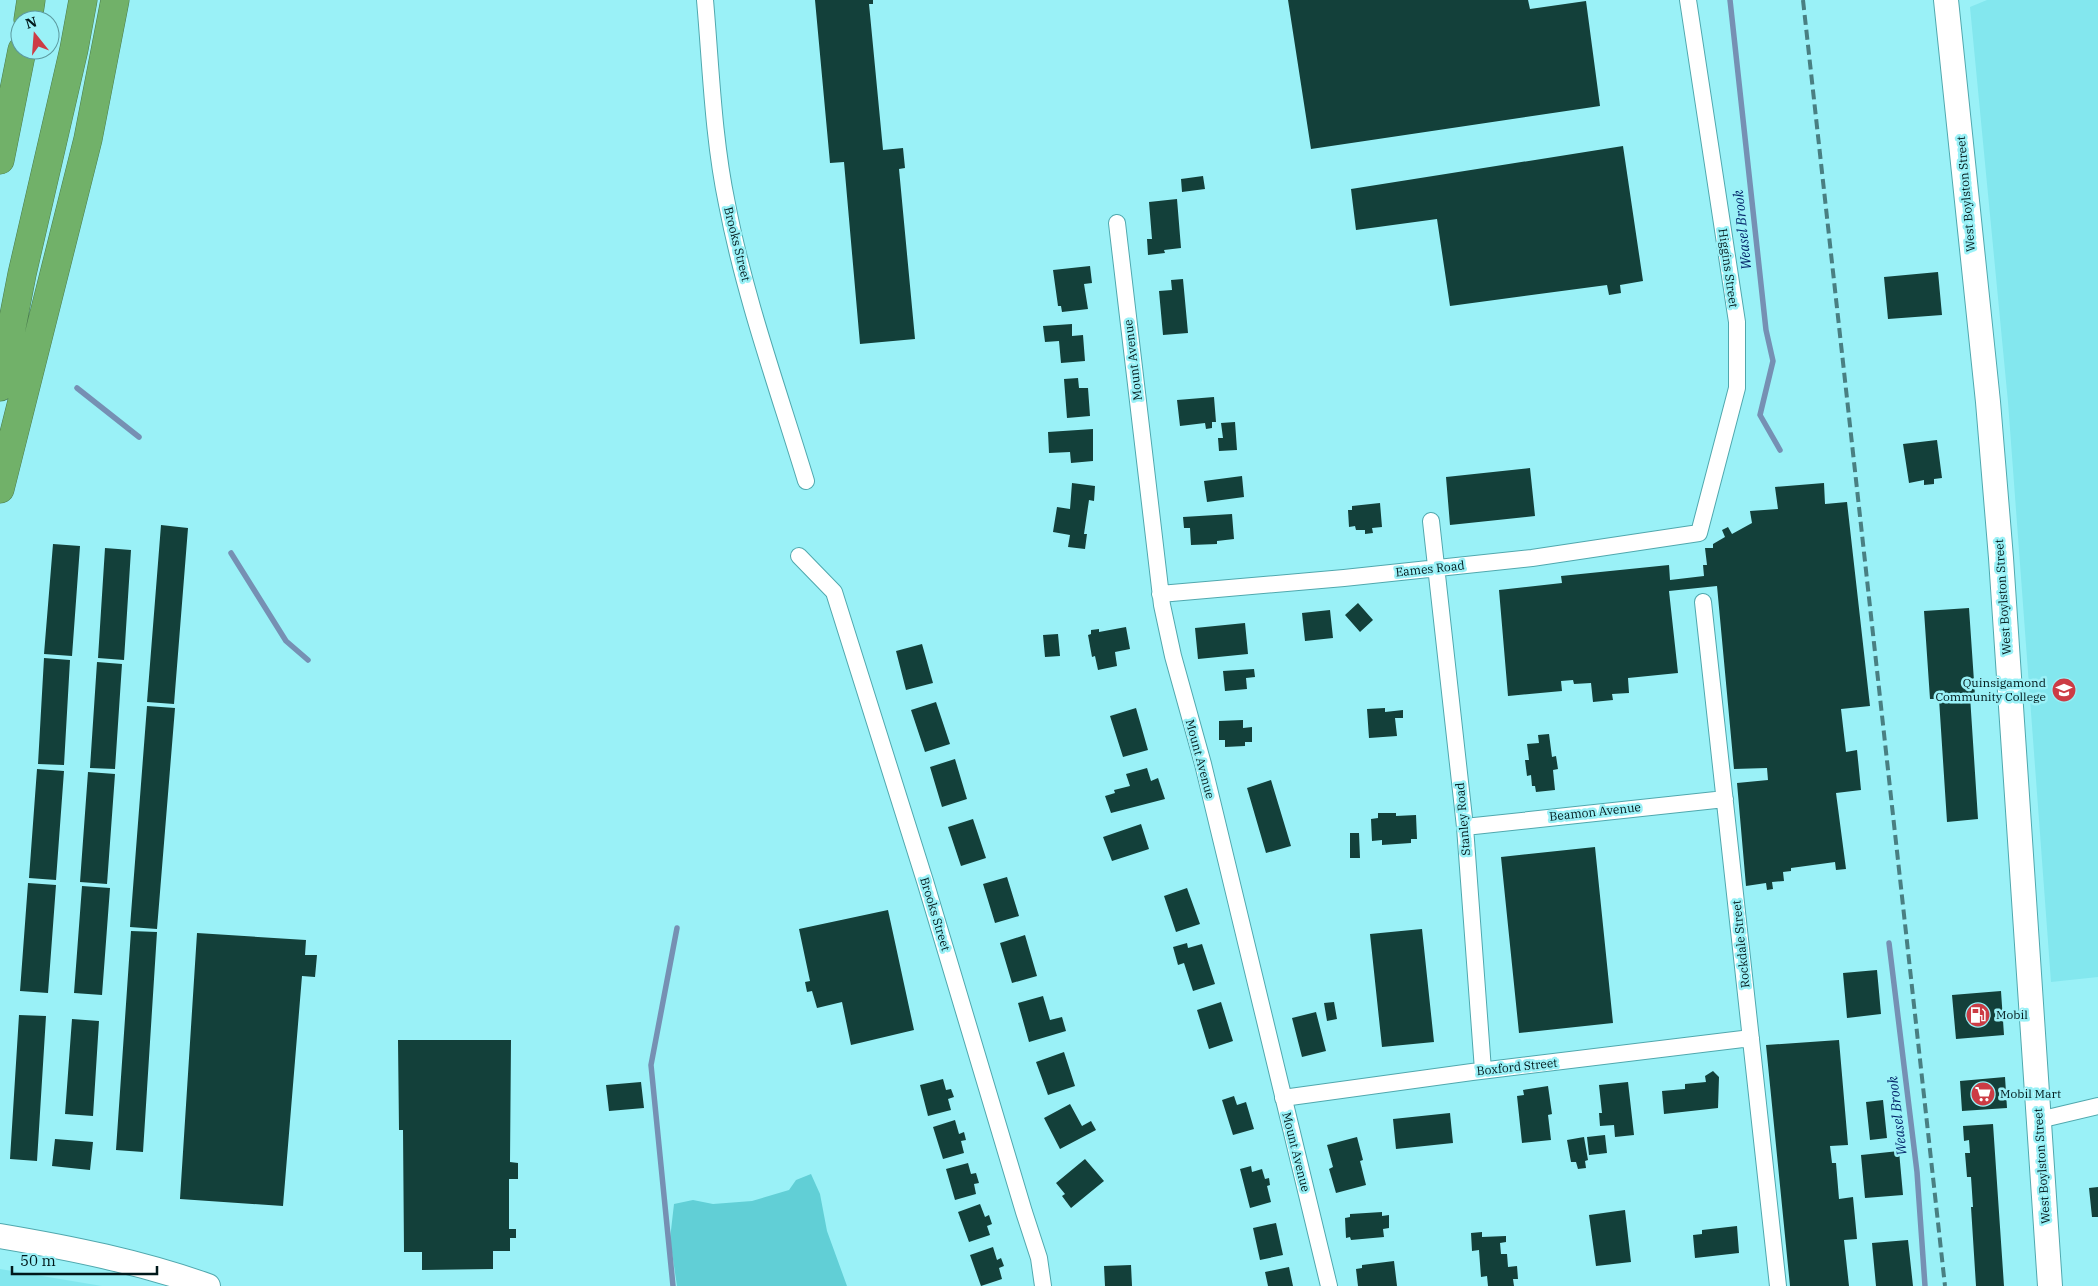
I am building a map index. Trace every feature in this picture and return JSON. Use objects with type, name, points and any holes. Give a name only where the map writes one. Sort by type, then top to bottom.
[{"type":"highway","points":[[0,387],[22,274],[74,48],[83,0]]},
{"type":"highway","points":[[0,489],[88,139],[115,0]]},
{"type":"highway","points":[[0,160],[20,60]]},
{"type":"main road","name":"West Boylston Street","points":[[1946,0],[1988,402],[2001,558],[2050,1286]]},
{"type":"main road","points":[[0,1236],[96,1253],[174,1274],[208,1286]]},
{"type":"street","name":"Brooks Street","points":[[705,0],[716,134],[726,203],[741,267],[806,481]]},
{"type":"street","name":"Higgins Street","points":[[1688,0],[1737,322],[1737,388],[1699,533]]},
{"type":"street","name":"Mount Avenue","points":[[1117,223],[1160,594],[1173,656],[1202,764],[1329,1286]]},
{"type":"street","name":"Stanley Road","points":[[1431,521],[1465,827],[1482,1070]]},
{"type":"street","name":"Eames Road","points":[[1160,594],[1532,558],[1699,533]]},
{"type":"street","name":"Brooks Street","points":[[799,556],[834,592],[926,881],[1039,1258],[1043,1286]]},
{"type":"street","name":"Rockdale Street","points":[[1703,602],[1778,1286]]},
{"type":"street","name":"Beamon Avenue","points":[[1465,827],[1725,799]]},
{"type":"street","name":"Boxford Street","points":[[1283,1098],[1482,1070],[1751,1038]]},
{"type":"street","points":[[2039,1120],[2098,1106]]},
{"type":"shaded area","name":"Quinsigamond Community College","points":[[1987,0],[2098,0],[2098,977],[2051,982],[2008,402],[1970,7]]},
{"type":"shaded area","points":[[811,1174],[820,1194],[827,1231],[847,1286],[677,1286],[670,1239],[674,1204],[693,1200],[713,1204],[752,1201],[789,1190],[796,1180]]},
{"type":"shaded area","points":[[0,1269],[102,1286],[0,1286]]},
{"type":"building","points":[[815,0],[873,0],[873,4],[869,4],[883,150],[903,148],[905,168],[899,169],[915,339],[860,344],[844,162],[830,163]]},
{"type":"building","points":[[1288,0],[1528,0],[1530,9],[1586,1],[1600,106],[1311,149]]},
{"type":"building","points":[[1623,146],[1643,281],[1620,285],[1621,293],[1609,295],[1607,285],[1450,306],[1437,219],[1356,230],[1351,189]]},
{"type":"building","points":[[1203,176],[1205,189],[1182,192],[1181,179]]},
{"type":"building","points":[[1177,199],[1181,248],[1164,250],[1165,253],[1148,255],[1147,239],[1152,239],[1149,202]]},
{"type":"building","points":[[1090,266],[1092,283],[1084,284],[1088,309],[1062,312],[1061,306],[1058,306],[1053,270]]},
{"type":"building","points":[[1938,272],[1942,315],[1888,319],[1884,277]]},
{"type":"building","points":[[1183,279],[1188,333],[1163,335],[1159,291],[1172,290],[1171,280]]},
{"type":"building","points":[[1072,324],[1072,336],[1083,335],[1085,361],[1061,363],[1059,341],[1045,342],[1043,326]]},
{"type":"building","points":[[1078,378],[1079,388],[1088,388],[1090,416],[1067,418],[1064,379]]},
{"type":"building","points":[[1214,397],[1216,422],[1212,422],[1212,428],[1206,429],[1205,423],[1180,426],[1177,400]]},
{"type":"building","points":[[1235,422],[1237,450],[1219,451],[1218,438],[1223,438],[1221,423]]},
{"type":"building","points":[[1093,429],[1093,461],[1071,463],[1070,452],[1049,453],[1048,432]]},
{"type":"building","points":[[1937,440],[1942,478],[1934,479],[1934,484],[1924,485],[1924,480],[1909,483],[1903,444]]},
{"type":"building","points":[[1530,468],[1535,516],[1450,525],[1446,477]]},
{"type":"building","points":[[1242,476],[1244,497],[1207,502],[1204,481]]},
{"type":"building","points":[[1072,483],[1095,486],[1094,501],[1089,500],[1084,534],[1087,534],[1085,549],[1068,547],[1070,535],[1053,532],[1057,507],[1070,509]]},
{"type":"building","points":[[1824,483],[1825,504],[1847,502],[1870,706],[1841,709],[1846,752],[1857,750],[1861,790],[1836,793],[1846,869],[1836,870],[1835,862],[1791,868],[1791,871],[1783,872],[1784,881],[1772,882],[1773,889],[1767,890],[1766,883],[1746,886],[1737,783],[1768,780],[1767,768],[1734,769],[1717,586],[1669,591],[1678,673],[1628,678],[1629,693],[1612,694],[1613,700],[1593,702],[1591,683],[1574,684],[1573,680],[1561,681],[1562,691],[1508,696],[1499,590],[1562,583],[1561,576],[1669,565],[1670,580],[1704,576],[1703,565],[1707,565],[1705,548],[1713,548],[1713,544],[1725,537],[1722,530],[1728,527],[1732,534],[1752,523],[1750,511],[1778,509],[1775,487]]},
{"type":"building","points":[[1380,503],[1382,527],[1372,528],[1373,533],[1365,534],[1365,530],[1356,530],[1355,526],[1349,527],[1348,510],[1352,510],[1352,506]]},
{"type":"building","points":[[1232,514],[1234,539],[1217,541],[1217,544],[1191,545],[1190,528],[1184,528],[1183,517]]},
{"type":"building","points":[[161,525],[188,528],[174,704],[147,702]]},
{"type":"building","points":[[53,544],[80,546],[72,656],[44,654]]},
{"type":"building","points":[[105,548],[131,550],[124,660],[98,658]]},
{"type":"building","points":[[1358,603],[1373,620],[1360,632],[1345,615]]},
{"type":"building","points":[[1969,608],[1975,696],[1970,696],[1978,819],[1947,822],[1939,699],[1930,699],[1924,611]]},
{"type":"building","points":[[1330,610],[1333,638],[1305,641],[1302,613]]},
{"type":"building","points":[[1245,623],[1248,654],[1198,659],[1195,628]]},
{"type":"building","points":[[1126,627],[1130,649],[1115,652],[1117,666],[1098,670],[1095,656],[1092,657],[1088,635],[1091,634],[1091,630],[1099,629],[1099,632]]},
{"type":"building","points":[[1058,634],[1060,656],[1045,657],[1043,635]]},
{"type":"building","points":[[922,644],[933,683],[906,690],[896,651]]},
{"type":"building","points":[[44,658],[70,660],[64,765],[38,764]]},
{"type":"building","points":[[97,662],[122,664],[115,769],[90,768]]},
{"type":"building","points":[[1254,669],[1255,677],[1246,678],[1247,689],[1225,691],[1223,671]]},
{"type":"building","points":[[936,702],[950,744],[925,752],[911,710]]},
{"type":"building","points":[[147,706],[175,708],[157,929],[130,927]]},
{"type":"building","points":[[1136,708],[1148,750],[1123,757],[1110,716]]},
{"type":"building","points":[[1385,708],[1385,712],[1403,710],[1403,718],[1395,718],[1397,736],[1369,738],[1367,709]]},
{"type":"building","points":[[1243,720],[1243,728],[1252,727],[1252,742],[1245,742],[1245,746],[1225,747],[1225,740],[1219,740],[1219,721]]},
{"type":"building","points":[[1549,734],[1552,757],[1556,756],[1558,769],[1553,770],[1555,790],[1536,792],[1535,786],[1532,786],[1531,775],[1527,776],[1525,760],[1529,760],[1527,744],[1539,743],[1538,735]]},
{"type":"building","points":[[955,759],[967,799],[942,807],[930,767]]},
{"type":"building","points":[[1147,768],[1151,781],[1158,778],[1165,799],[1111,813],[1105,796],[1115,793],[1114,790],[1130,786],[1126,774]]},
{"type":"building","points":[[37,769],[64,771],[56,880],[29,878]]},
{"type":"building","points":[[88,772],[115,774],[107,884],[80,882]]},
{"type":"building","points":[[1271,780],[1291,846],[1266,853],[1247,788]]},
{"type":"building","points":[[1378,813],[1396,813],[1396,816],[1416,815],[1417,839],[1411,839],[1411,843],[1382,845],[1382,840],[1372,841],[1371,819],[1378,818]]},
{"type":"building","points":[[973,819],[986,858],[961,866],[948,827]]},
{"type":"building","points":[[1141,824],[1149,849],[1112,861],[1103,837]]},
{"type":"building","points":[[1350,833],[1359,833],[1360,858],[1350,858]]},
{"type":"building","points":[[1595,847],[1613,1023],[1519,1033],[1501,857]]},
{"type":"building","points":[[1007,877],[1019,916],[995,923],[983,884]]},
{"type":"building","points":[[28,883],[56,885],[48,993],[20,991]]},
{"type":"building","points":[[82,886],[110,888],[102,995],[74,993]]},
{"type":"building","points":[[1187,888],[1200,924],[1176,932],[1164,896]]},
{"type":"building","points":[[888,910],[914,1030],[851,1045],[842,1002],[817,1008],[812,991],[807,992],[805,982],[810,981],[799,929]]},
{"type":"building","points":[[1422,929],[1434,1042],[1382,1047],[1370,934]]},
{"type":"building","points":[[131,931],[157,932],[143,1152],[116,1150]]},
{"type":"building","points":[[197,933],[306,940],[305,955],[317,955],[315,977],[302,976],[283,1206],[180,1199]]},
{"type":"building","points":[[1025,935],[1037,976],[1012,983],[1000,943]]},
{"type":"building","points":[[1187,943],[1188,948],[1202,944],[1215,984],[1193,991],[1184,963],[1178,965],[1173,947]]},
{"type":"building","points":[[1877,970],[1881,1014],[1847,1018],[1843,973]]},
{"type":"building","name":"Mobil","points":[[2001,991],[2004,1035],[1956,1039],[1952,995]]},
{"type":"building","points":[[1043,996],[1050,1020],[1062,1017],[1066,1031],[1029,1042],[1018,1003]]},
{"type":"building","points":[[1221,1002],[1233,1041],[1209,1049],[1197,1010]]},
{"type":"building","points":[[1334,1002],[1337,1019],[1327,1021],[1324,1003]]},
{"type":"building","points":[[1316,1012],[1326,1051],[1302,1057],[1292,1018]]},
{"type":"building","points":[[19,1015],[46,1016],[37,1161],[10,1159]]},
{"type":"building","points":[[72,1019],[99,1021],[93,1116],[65,1114]]},
{"type":"building","points":[[398,1040],[511,1040],[510,1162],[518,1163],[518,1179],[509,1179],[509,1229],[516,1229],[516,1238],[510,1238],[510,1251],[493,1251],[493,1269],[422,1270],[422,1252],[404,1252],[403,1130],[399,1130]]},
{"type":"building","points":[[1839,1040],[1848,1145],[1830,1146],[1832,1163],[1836,1163],[1839,1199],[1853,1197],[1857,1239],[1844,1240],[1849,1286],[1790,1286],[1766,1045]]},
{"type":"building","points":[[1064,1052],[1075,1086],[1048,1095],[1036,1062]]},
{"type":"building","points":[[1713,1071],[1719,1077],[1718,1108],[1664,1114],[1662,1091],[1685,1089],[1685,1084],[1706,1082],[1705,1076]]},
{"type":"building","name":"Mobil Mart","points":[[2005,1077],[2007,1108],[1962,1111],[1960,1081]]},
{"type":"building","points":[[943,1079],[946,1090],[951,1089],[954,1097],[948,1099],[951,1110],[928,1116],[920,1085]]},
{"type":"building","points":[[641,1082],[644,1108],[609,1111],[606,1085]]},
{"type":"building","points":[[1628,1082],[1634,1135],[1615,1137],[1614,1125],[1600,1126],[1599,1113],[1602,1113],[1599,1085]]},
{"type":"building","points":[[1548,1086],[1552,1114],[1548,1115],[1551,1140],[1522,1143],[1517,1096],[1524,1095],[1523,1090]]},
{"type":"building","points":[[1234,1096],[1237,1105],[1246,1102],[1254,1129],[1233,1135],[1222,1100]]},
{"type":"building","points":[[1883,1100],[1887,1138],[1870,1140],[1866,1102]]},
{"type":"building","points":[[1070,1104],[1082,1126],[1091,1121],[1096,1130],[1060,1149],[1044,1118]]},
{"type":"building","points":[[1450,1113],[1453,1143],[1396,1149],[1393,1119]]},
{"type":"building","points":[[955,1120],[959,1134],[964,1132],[966,1140],[961,1141],[964,1153],[943,1159],[933,1127]]},
{"type":"building","points":[[1993,1124],[2004,1286],[1976,1286],[1971,1177],[1967,1177],[1965,1153],[1970,1153],[1969,1140],[1964,1141],[1963,1126]]},
{"type":"building","points":[[1605,1135],[1607,1153],[1589,1155],[1587,1137]]},
{"type":"building","points":[[1357,1137],[1363,1160],[1360,1161],[1366,1185],[1336,1193],[1329,1169],[1333,1167],[1327,1145]]},
{"type":"building","points":[[1584,1137],[1588,1160],[1585,1161],[1586,1168],[1578,1169],[1576,1162],[1571,1162],[1567,1140]]},
{"type":"building","points":[[55,1139],[93,1142],[90,1170],[52,1166]]},
{"type":"building","points":[[1899,1151],[1903,1195],[1865,1198],[1861,1155]]},
{"type":"building","points":[[1085,1159],[1104,1181],[1071,1208],[1062,1196],[1065,1194],[1056,1183]]},
{"type":"building","points":[[968,1163],[971,1174],[976,1173],[979,1183],[974,1184],[976,1194],[955,1200],[946,1169]]},
{"type":"building","points":[[1251,1166],[1252,1172],[1262,1169],[1265,1179],[1269,1178],[1270,1185],[1267,1186],[1271,1202],[1250,1208],[1240,1169]]},
{"type":"building","points":[[2098,1187],[2098,1217],[2092,1217],[2089,1188]]},
{"type":"building","points":[[980,1204],[985,1217],[989,1215],[992,1224],[987,1226],[990,1235],[969,1242],[958,1212]]},
{"type":"building","points":[[1625,1210],[1631,1262],[1596,1266],[1589,1215]]},
{"type":"building","points":[[1382,1212],[1382,1216],[1389,1215],[1389,1228],[1383,1229],[1384,1237],[1351,1240],[1350,1237],[1346,1238],[1345,1218],[1350,1217],[1350,1214]]},
{"type":"building","points":[[1276,1223],[1283,1255],[1260,1260],[1253,1228]]},
{"type":"building","points":[[1737,1226],[1739,1253],[1695,1258],[1693,1235],[1702,1234],[1702,1230]]},
{"type":"building","points":[[1482,1232],[1482,1237],[1506,1236],[1506,1242],[1500,1243],[1501,1254],[1507,1254],[1508,1267],[1517,1266],[1518,1279],[1513,1279],[1514,1286],[1488,1286],[1487,1276],[1481,1277],[1479,1250],[1472,1251],[1471,1233]]},
{"type":"building","points":[[1908,1240],[1913,1286],[1876,1286],[1872,1243]]},
{"type":"building","points":[[993,1247],[997,1260],[1001,1258],[1004,1266],[999,1268],[1002,1279],[981,1286],[970,1255]]},
{"type":"building","points":[[1394,1261],[1397,1286],[1358,1286],[1356,1269],[1362,1268],[1362,1265]]},
{"type":"building","points":[[1131,1265],[1132,1286],[1105,1286],[1104,1266]]},
{"type":"building","points":[[1289,1267],[1293,1286],[1268,1286],[1265,1272]]},
{"type":"waterway","name":"Weasel Brook","points":[[1730,0],[1766,330],[1773,361],[1760,415],[1780,450]]},
{"type":"waterway","points":[[77,388],[139,437]]},
{"type":"waterway","points":[[231,553],[286,641],[308,660]]},
{"type":"waterway","points":[[673,1286],[651,1065],[677,928]]},
{"type":"waterway","name":"Weasel Brook","points":[[1889,943],[1917,1172],[1925,1286]]},
{"type":"railway","points":[[1803,0],[1945,1286]]},
{"type":"place","name":"Quinsigamond Community College","points":[[2064,690]]},
{"type":"place","name":"Mobil","points":[[1978,1015]]},
{"type":"place","name":"Mobil Mart","points":[[1983,1094]]}]
